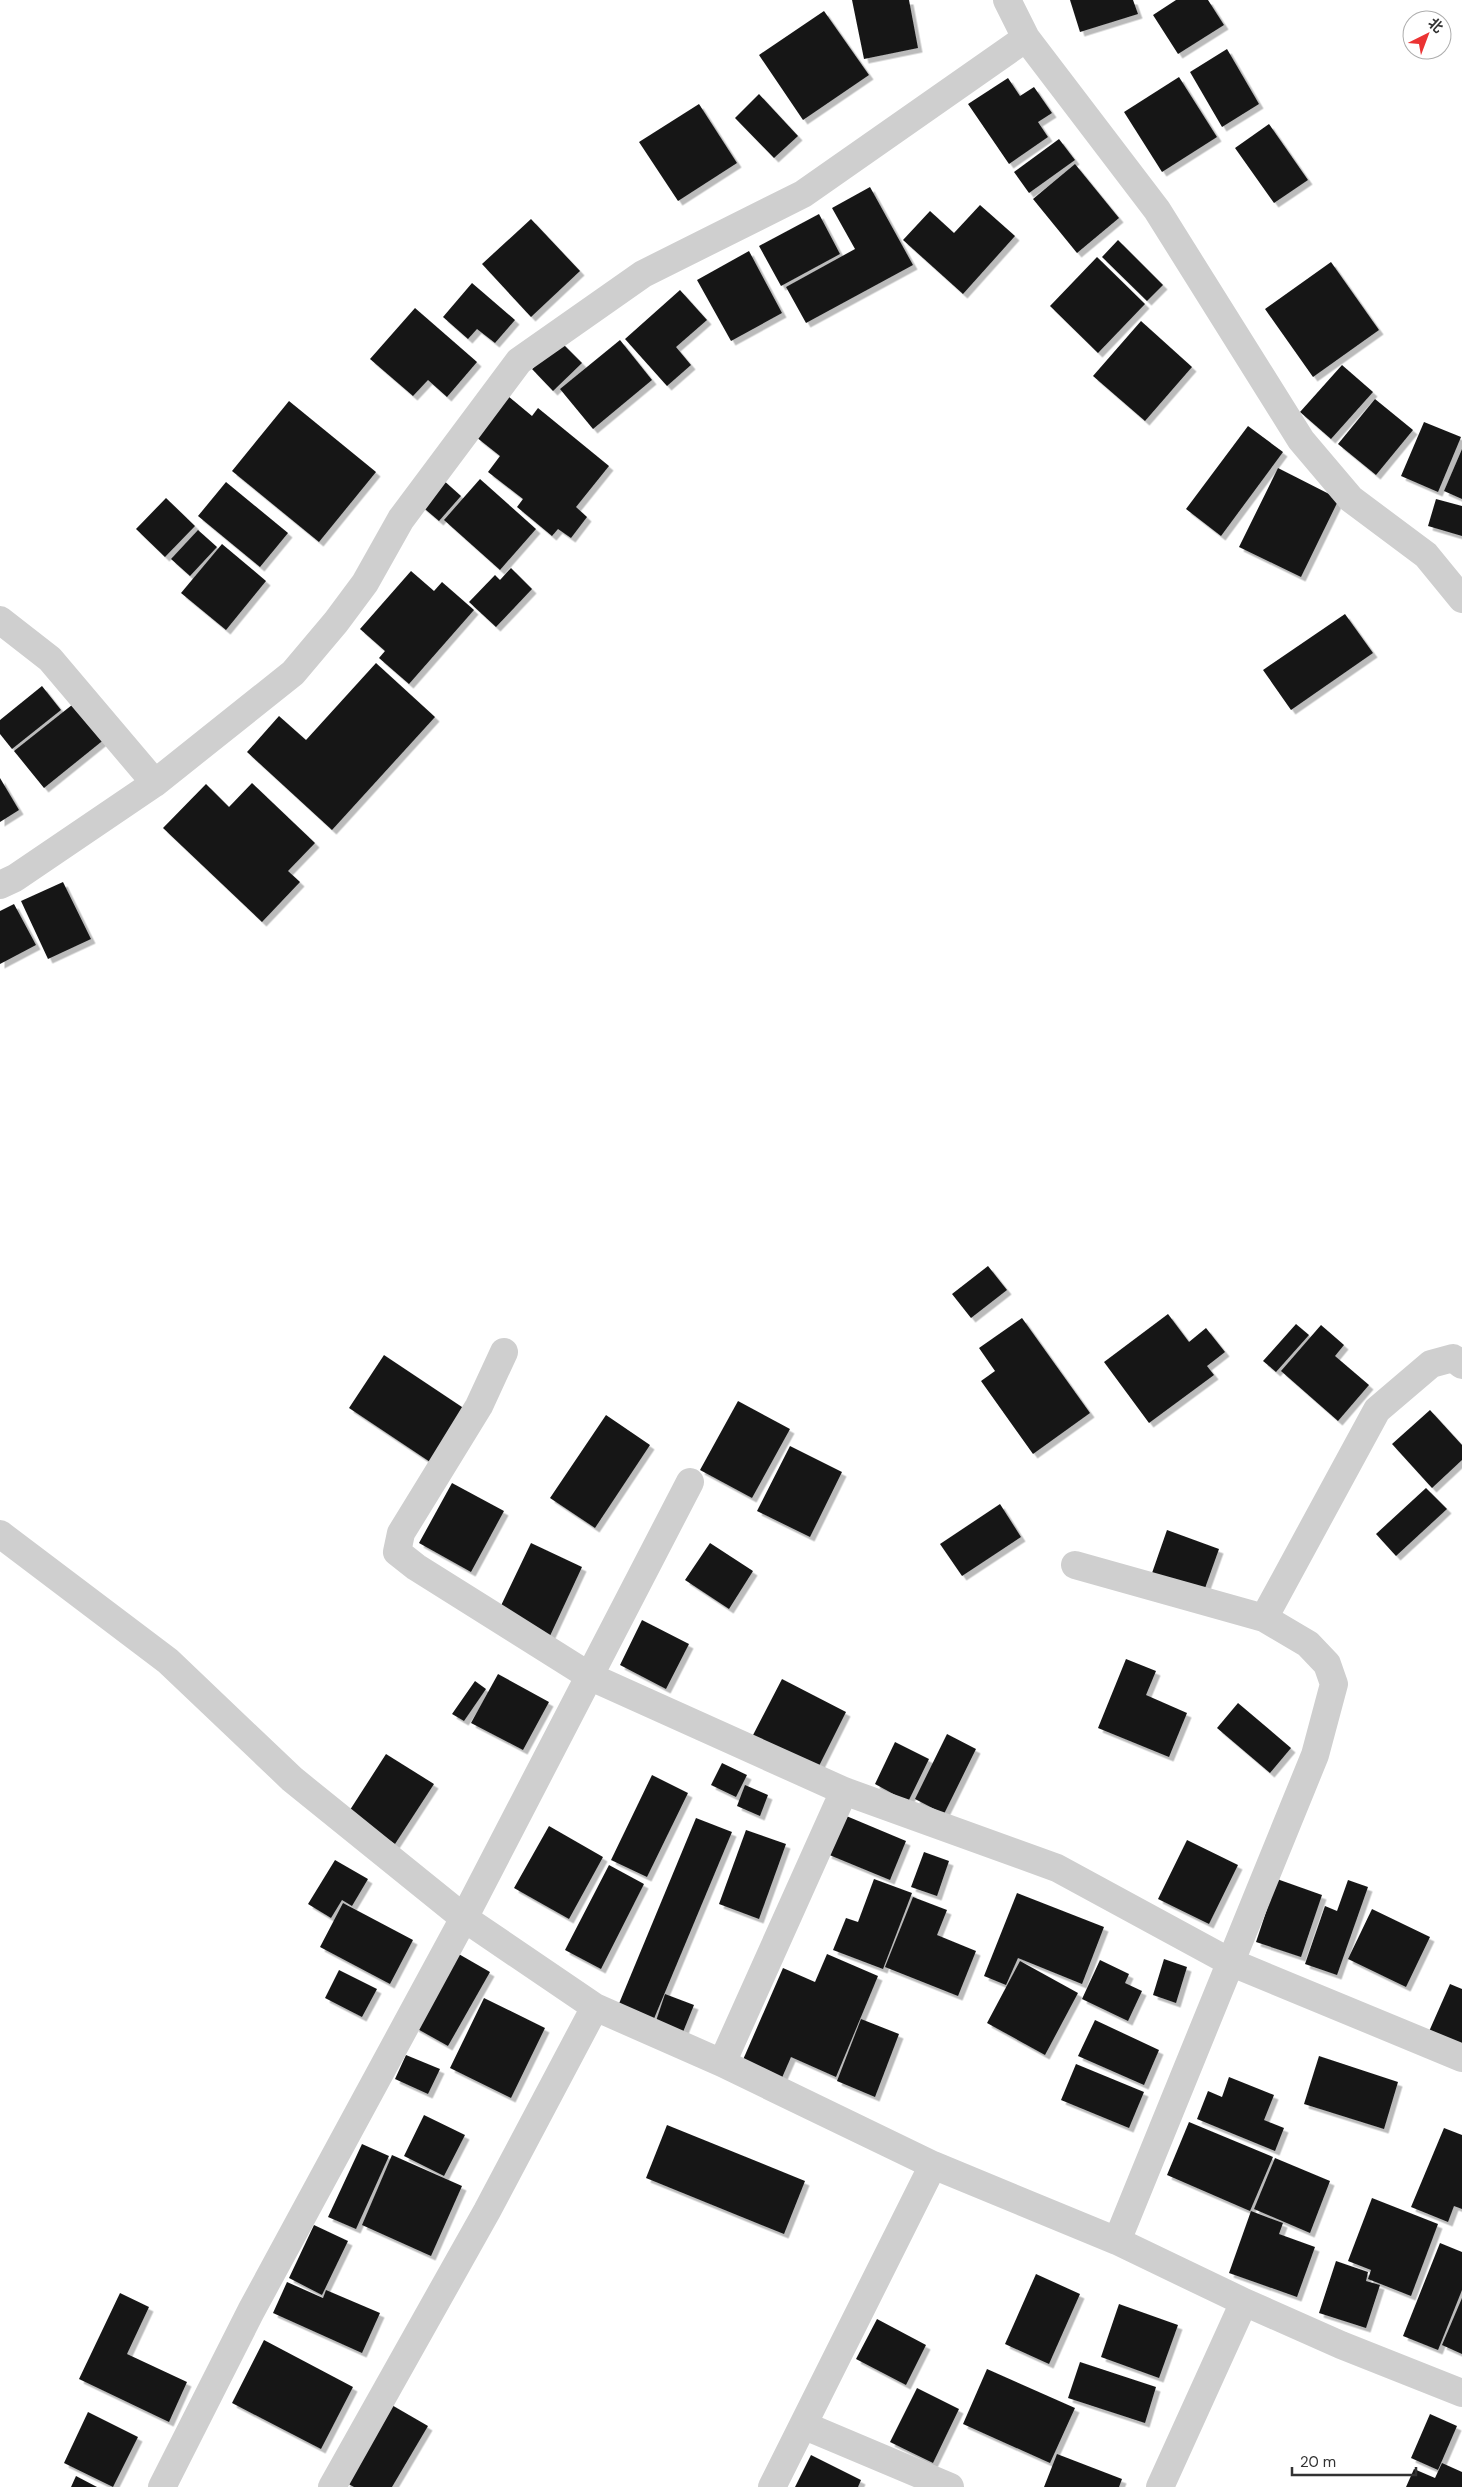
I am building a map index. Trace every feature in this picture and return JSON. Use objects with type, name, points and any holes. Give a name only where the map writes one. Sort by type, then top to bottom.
[{"type":"street","points":[[1007,0],[1026,38],[1157,210],[1301,440],[1350,499],[1426,555],[1462,599]]},
{"type":"street","points":[[0,886],[155,783],[293,673],[336,622],[365,583],[401,519],[519,362],[643,274],[803,194],[1026,38]]},
{"type":"street","points":[[0,620],[50,659],[155,783]]},
{"type":"street","points":[[504,1352],[479,1406],[401,1533],[397,1552],[416,1567],[591,1677],[844,1792],[1057,1868],[1230,1962],[1462,2058]]},
{"type":"street","points":[[1264,1618],[1377,1410],[1431,1364],[1453,1358],[1462,1365]]},
{"type":"street","points":[[162,2487],[251,2311],[464,1918],[591,1677],[690,1482]]},
{"type":"street","points":[[0,1534],[168,1661],[292,1779],[464,1918],[595,2007],[722,2063],[932,2165],[1117,2241],[1244,2302],[1341,2345],[1462,2392]]},
{"type":"street","points":[[1075,1565],[1264,1618],[1308,1644],[1327,1664],[1334,1684],[1315,1754],[1117,2241]]},
{"type":"street","points":[[722,2063],[844,1792]]},
{"type":"street","points":[[332,2487],[487,2211],[595,2007]]},
{"type":"street","points":[[772,2487],[932,2165]]},
{"type":"street","points":[[1160,2487],[1244,2302]]},
{"type":"street","points":[[803,2425],[950,2487]]},
{"type":"building","points":[[852,0],[909,0],[918,48],[864,59]]},
{"type":"building","points":[[1070,0],[1133,0],[1138,14],[1080,32]]},
{"type":"building","points":[[1176,0],[1208,0],[1224,25],[1178,54],[1153,15]]},
{"type":"building","points":[[824,11],[869,75],[803,120],[759,55]]},
{"type":"building","points":[[1227,49],[1259,104],[1222,127],[1190,72]]},
{"type":"building","points":[[1179,77],[1217,137],[1162,172],[1124,112]]},
{"type":"building","points":[[1008,78],[1020,96],[1034,87],[1052,113],[1038,122],[1048,137],[1009,164],[968,104]]},
{"type":"building","points":[[759,94],[798,136],[774,158],[735,118]]},
{"type":"building","points":[[699,104],[737,163],[678,201],[639,142]]},
{"type":"building","points":[[1269,124],[1308,180],[1274,203],[1235,148]]},
{"type":"building","points":[[1059,139],[1075,160],[1029,193],[1014,172]]},
{"type":"building","points":[[1075,164],[1119,218],[1077,253],[1033,199]]},
{"type":"building","points":[[870,187],[913,265],[806,323],[786,287],[855,249],[832,208]]},
{"type":"building","points":[[980,205],[1015,236],[963,294],[903,240],[930,211],[954,233]]},
{"type":"building","points":[[819,214],[840,254],[781,286],[759,246]]},
{"type":"building","points":[[531,219],[580,271],[531,317],[482,264]]},
{"type":"building","points":[[1118,240],[1163,285],[1147,301],[1102,257]]},
{"type":"building","points":[[749,251],[782,313],[731,341],[697,280]]},
{"type":"building","points":[[1097,257],[1145,304],[1098,353],[1050,306]]},
{"type":"building","points":[[1331,262],[1379,330],[1313,377],[1265,309]]},
{"type":"building","points":[[472,283],[515,320],[495,343],[477,329],[468,339],[443,317]]},
{"type":"building","points":[[680,290],[707,320],[676,347],[691,365],[667,386],[625,339]]},
{"type":"building","points":[[415,308],[477,362],[447,397],[428,380],[413,396],[370,359]]},
{"type":"building","points":[[1141,321],[1192,367],[1145,421],[1093,376]]},
{"type":"building","points":[[620,340],[652,380],[593,429],[560,389]]},
{"type":"building","points":[[561,342],[582,363],[553,391],[532,369]]},
{"type":"building","points":[[1342,365],[1373,392],[1331,439],[1300,412]]},
{"type":"building","points":[[508,396],[532,416],[538,408],[609,466],[576,507],[587,517],[571,538],[558,529],[552,536],[517,507],[523,499],[488,472],[500,456],[476,437]]},
{"type":"building","points":[[1375,399],[1413,430],[1376,475],[1338,444]]},
{"type":"building","points":[[289,401],[376,472],[319,542],[232,471]]},
{"type":"building","points":[[1424,422],[1461,437],[1438,492],[1401,476]]},
{"type":"building","points":[[1248,426],[1283,452],[1221,536],[1186,509]]},
{"type":"building","points":[[1462,449],[1462,499],[1444,491]]},
{"type":"building","points":[[1278,468],[1339,499],[1301,577],[1239,547]]},
{"type":"building","points":[[442,479],[461,496],[439,521],[419,504]]},
{"type":"building","points":[[480,479],[536,529],[500,570],[444,520]]},
{"type":"building","points":[[226,482],[288,533],[260,567],[198,516]]},
{"type":"building","points":[[166,498],[195,526],[165,557],[136,529]]},
{"type":"building","points":[[1436,499],[1462,506],[1462,536],[1428,526]]},
{"type":"building","points":[[198,530],[217,547],[190,576],[171,559]]},
{"type":"building","points":[[222,544],[266,581],[226,630],[181,593]]},
{"type":"building","points":[[511,568],[532,589],[496,627],[469,602],[495,575],[500,580]]},
{"type":"building","points":[[411,571],[434,591],[442,582],[474,610],[409,684],[379,658],[385,651],[360,629]]},
{"type":"building","points":[[1345,614],[1373,653],[1291,710],[1263,670]]},
{"type":"building","points":[[376,663],[435,717],[332,830],[247,752],[279,716],[306,740]]},
{"type":"building","points":[[42,686],[61,710],[12,749],[0,734],[0,720]]},
{"type":"building","points":[[82,697],[111,734],[44,788],[14,751]]},
{"type":"building","points":[[0,778],[19,810],[0,822]]},
{"type":"building","points":[[252,783],[315,843],[288,871],[300,882],[262,922],[163,828],[206,784],[229,807]]},
{"type":"building","points":[[63,882],[91,939],[48,959],[21,901]]},
{"type":"building","points":[[14,904],[36,945],[0,964],[0,911]]},
{"type":"building","points":[[988,1266],[1007,1290],[971,1318],[952,1294]]},
{"type":"building","points":[[1168,1314],[1189,1342],[1206,1328],[1225,1352],[1207,1366],[1214,1375],[1149,1423],[1104,1362]]},
{"type":"building","points":[[1022,1318],[1090,1413],[1033,1454],[981,1381],[995,1371],[979,1348]]},
{"type":"building","points":[[1296,1324],[1309,1335],[1276,1372],[1263,1361]]},
{"type":"building","points":[[1321,1325],[1344,1345],[1335,1356],[1369,1385],[1338,1421],[1281,1371]]},
{"type":"building","points":[[384,1355],[465,1409],[430,1462],[349,1408]]},
{"type":"building","points":[[738,1401],[790,1429],[752,1498],[700,1470]]},
{"type":"building","points":[[1430,1410],[1462,1445],[1462,1460],[1432,1488],[1392,1444]]},
{"type":"building","points":[[606,1415],[650,1445],[595,1528],[550,1498]]},
{"type":"building","points":[[790,1446],[842,1472],[810,1537],[757,1511]]},
{"type":"building","points":[[452,1483],[504,1511],[471,1572],[419,1543]]},
{"type":"building","points":[[1426,1488],[1447,1509],[1396,1556],[1376,1534]]},
{"type":"building","points":[[1000,1504],[1021,1537],[962,1576],[940,1544]]},
{"type":"building","points":[[1167,1530],[1219,1549],[1204,1591],[1152,1573]]},
{"type":"building","points":[[531,1543],[582,1567],[549,1638],[497,1614]]},
{"type":"building","points":[[710,1543],[753,1571],[729,1609],[685,1580]]},
{"type":"building","points":[[642,1620],[689,1644],[666,1689],[620,1665]]},
{"type":"building","points":[[1126,1659],[1156,1671],[1146,1695],[1187,1713],[1169,1757],[1098,1728]]},
{"type":"building","points":[[498,1674],[549,1702],[523,1750],[471,1723]]},
{"type":"building","points":[[782,1679],[846,1712],[817,1770],[752,1737]]},
{"type":"building","points":[[475,1681],[486,1689],[464,1721],[452,1714]]},
{"type":"building","points":[[1238,1703],[1291,1748],[1270,1773],[1217,1728]]},
{"type":"building","points":[[947,1734],[976,1749],[944,1814],[915,1799]]},
{"type":"building","points":[[895,1742],[929,1759],[908,1802],[875,1784]]},
{"type":"building","points":[[386,1754],[434,1784],[395,1844],[348,1813]]},
{"type":"building","points":[[722,1763],[747,1775],[736,1797],[711,1785]]},
{"type":"building","points":[[652,1775],[688,1793],[647,1877],[611,1860]]},
{"type":"building","points":[[745,1785],[768,1795],[760,1816],[737,1806]]},
{"type":"building","points":[[844,1815],[906,1841],[890,1880],[827,1854]]},
{"type":"building","points":[[696,1818],[732,1832],[653,2021],[618,2006]]},
{"type":"building","points":[[549,1826],[603,1857],[569,1919],[514,1888]]},
{"type":"building","points":[[746,1830],[786,1844],[759,1919],[719,1904]]},
{"type":"building","points":[[1187,1840],[1238,1865],[1209,1924],[1158,1899]]},
{"type":"building","points":[[924,1852],[949,1861],[937,1896],[911,1887]]},
{"type":"building","points":[[335,1860],[368,1879],[352,1906],[342,1900],[331,1918],[308,1904]]},
{"type":"building","points":[[609,1865],[644,1884],[601,1969],[565,1950]]},
{"type":"building","points":[[874,1879],[912,1893],[883,1969],[833,1950],[846,1918],[858,1922]]},
{"type":"building","points":[[1277,1879],[1322,1895],[1301,1957],[1256,1942]]},
{"type":"building","points":[[1348,1880],[1368,1887],[1337,1975],[1305,1964],[1325,1906],[1337,1911]]},
{"type":"building","points":[[1017,1893],[1104,1927],[1082,1984],[1018,1958],[1006,1985],[984,1976]]},
{"type":"building","points":[[913,1897],[947,1910],[937,1935],[976,1951],[958,1996],[885,1967]]},
{"type":"building","points":[[343,1903],[413,1940],[390,1984],[320,1947]]},
{"type":"building","points":[[1372,1909],[1430,1937],[1406,1987],[1348,1959]]},
{"type":"building","points":[[457,1953],[490,1972],[448,2046],[414,2027]]},
{"type":"building","points":[[827,1954],[878,1976],[836,2077],[791,2057],[781,2080],[742,2062],[783,1968],[815,1982]]},
{"type":"building","points":[[1164,1959],[1187,1967],[1176,2003],[1153,1995]]},
{"type":"building","points":[[1100,1960],[1129,1974],[1125,1983],[1142,1991],[1128,2021],[1082,1999]]},
{"type":"building","points":[[1020,1961],[1078,1993],[1045,2055],[987,2023]]},
{"type":"building","points":[[339,1970],[377,1989],[362,2017],[325,1998]]},
{"type":"building","points":[[1450,1984],[1462,1989],[1462,2052],[1427,2036]]},
{"type":"building","points":[[665,1994],[694,2005],[683,2032],[656,2021]]},
{"type":"building","points":[[484,1998],[545,2028],[511,2098],[450,2068]]},
{"type":"building","points":[[861,2019],[899,2034],[875,2097],[837,2081]]},
{"type":"building","points":[[1095,2020],[1159,2050],[1144,2085],[1078,2056]]},
{"type":"building","points":[[406,2055],[440,2069],[428,2094],[395,2079]]},
{"type":"building","points":[[1319,2056],[1398,2082],[1384,2129],[1304,2104]]},
{"type":"building","points":[[1076,2064],[1144,2092],[1129,2128],[1061,2100]]},
{"type":"building","points":[[1229,2077],[1274,2095],[1264,2120],[1284,2128],[1275,2151],[1197,2119],[1208,2091],[1222,2097]]},
{"type":"building","points":[[424,2115],[465,2135],[444,2176],[404,2156]]},
{"type":"building","points":[[1189,2122],[1273,2157],[1250,2211],[1167,2175]]},
{"type":"building","points":[[667,2125],[805,2181],[784,2234],[646,2178]]},
{"type":"building","points":[[1444,2128],[1462,2135],[1462,2209],[1454,2206],[1448,2222],[1411,2207]]},
{"type":"building","points":[[362,2144],[389,2156],[356,2229],[328,2217]]},
{"type":"building","points":[[392,2155],[462,2186],[431,2256],[362,2225]]},
{"type":"building","points":[[1275,2158],[1330,2181],[1310,2233],[1254,2209]]},
{"type":"building","points":[[1372,2198],[1438,2224],[1411,2296],[1368,2279],[1371,2270],[1348,2261]]},
{"type":"building","points":[[1251,2211],[1283,2223],[1279,2234],[1315,2247],[1297,2297],[1229,2273]]},
{"type":"building","points":[[314,2225],[348,2241],[322,2295],[289,2278]]},
{"type":"building","points":[[1440,2243],[1462,2252],[1462,2290],[1438,2350],[1403,2336]]},
{"type":"building","points":[[1336,2261],[1368,2272],[1366,2281],[1380,2285],[1366,2328],[1319,2313]]},
{"type":"building","points":[[1036,2274],[1080,2294],[1049,2364],[1005,2344]]},
{"type":"building","points":[[287,2282],[323,2298],[326,2290],[380,2313],[362,2353],[273,2313]]},
{"type":"building","points":[[120,2293],[149,2307],[127,2354],[187,2382],[169,2422],[79,2379]]},
{"type":"building","points":[[1462,2298],[1462,2354],[1442,2345]]},
{"type":"building","points":[[1119,2304],[1178,2325],[1159,2378],[1101,2357]]},
{"type":"building","points":[[877,2319],[926,2345],[906,2385],[856,2359]]},
{"type":"building","points":[[264,2340],[353,2387],[321,2449],[232,2403]]},
{"type":"building","points":[[1080,2362],[1156,2387],[1145,2423],[1068,2398]]},
{"type":"building","points":[[987,2369],[1075,2408],[1050,2463],[963,2424]]},
{"type":"building","points":[[917,2388],[959,2409],[933,2463],[890,2442]]},
{"type":"building","points":[[390,2404],[428,2426],[392,2487],[354,2487],[345,2482]]},
{"type":"building","points":[[88,2412],[138,2437],[113,2487],[64,2463]]},
{"type":"building","points":[[1430,2414],[1457,2426],[1438,2470],[1411,2458]]},
{"type":"building","points":[[1057,2454],[1122,2479],[1119,2487],[1044,2487]]},
{"type":"building","points":[[811,2455],[861,2480],[858,2487],[795,2487]]},
{"type":"building","points":[[1442,2463],[1462,2472],[1462,2487],[1406,2487],[1414,2469],[1435,2478]]},
{"type":"building","points":[[76,2476],[97,2487],[71,2487]]}]
